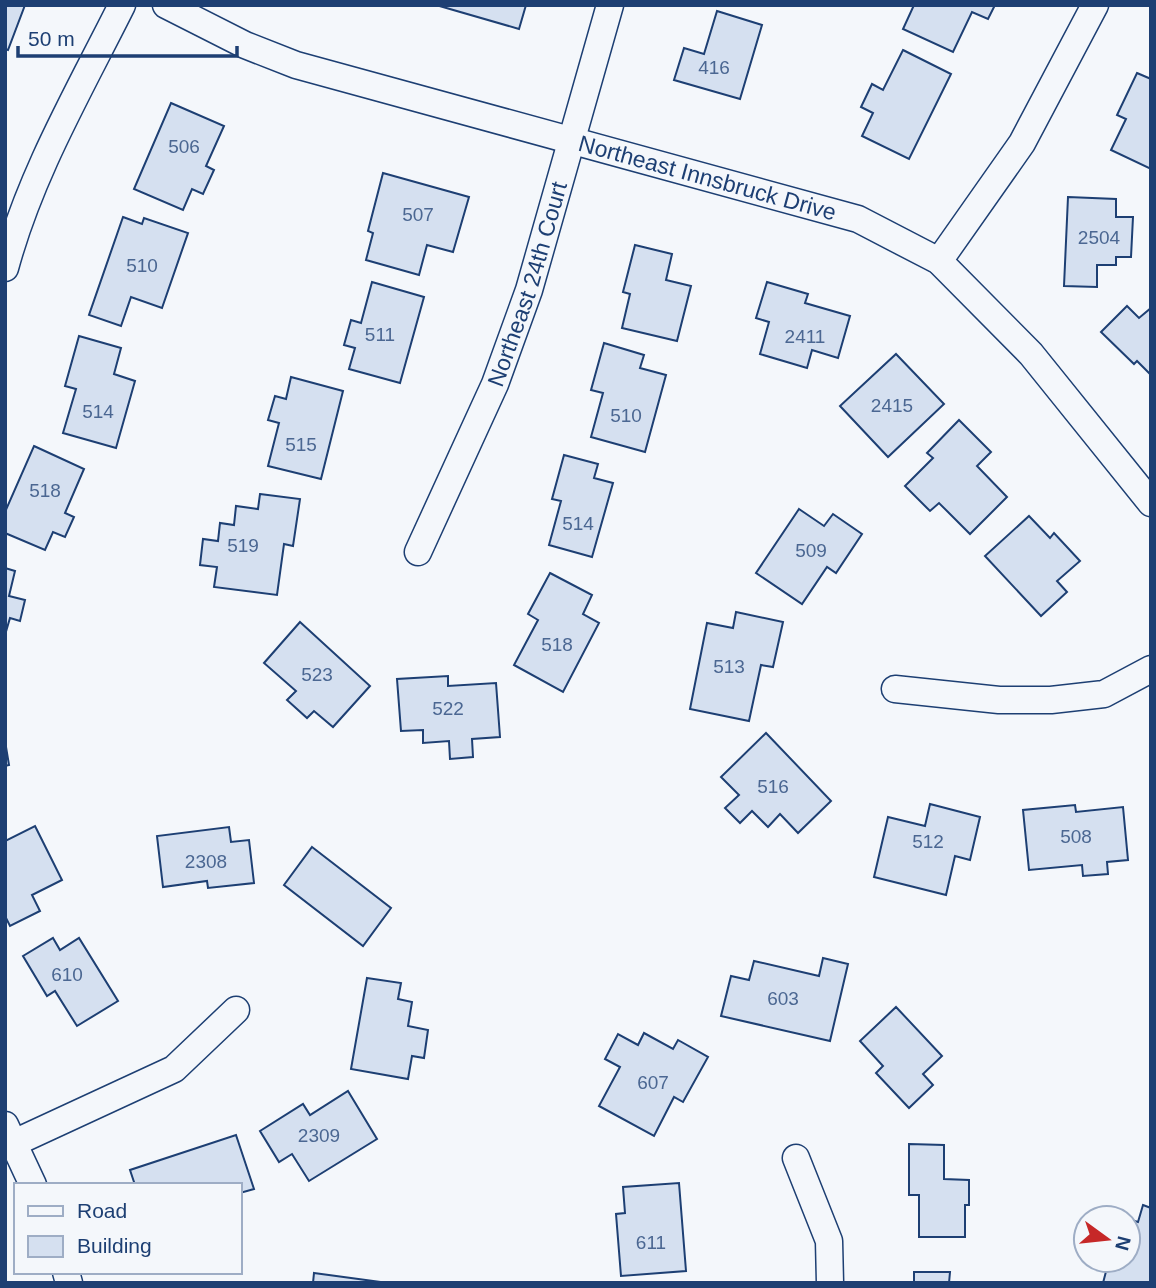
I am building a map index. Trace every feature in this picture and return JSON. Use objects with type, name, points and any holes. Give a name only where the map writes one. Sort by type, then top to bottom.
[{"type":"street","points":[[5,268],[25,204],[47,154],[122,5]]},
{"type":"street","name":"Northeast Innsbruck Drive","points":[[166,5],[245,45],[296,65],[858,219],[939,261],[1031,354],[1151,503]]},
{"type":"street","name":"Northeast 24th Court","points":[[418,552],[495,384],[529,290],[610,5]]},
{"type":"street","points":[[939,261],[1022,143],[1095,5]]},
{"type":"street","points":[[895,689],[999,700],[1051,701],[1104,694],[1151,669]]},
{"type":"street","points":[[32,1183],[10,1134],[174,1069],[236,1010]]},
{"type":"street","points":[[796,1157],[828,1241],[830,1283]]},
{"type":"building","points":[[5,5],[25,5],[8,50],[5,49]]},
{"type":"building","points":[[436,5],[526,5],[519,29]]},
{"type":"building","points":[[914,5],[995,5],[988,19],[972,12],[953,52],[903,29]]},
{"type":"building","points":[[717,11],[762,25],[740,99],[674,80],[684,48],[704,54]]},
{"type":"building","points":[[903,50],[951,74],[909,159],[862,136],[873,113],[861,107],[872,84],[883,90]]},
{"type":"building","points":[[1137,73],[1151,79],[1151,169],[1111,150],[1126,119],[1117,115]]},
{"type":"building","points":[[171,103],[224,126],[206,166],[214,170],[203,194],[192,189],[183,210],[134,189]]},
{"type":"building","points":[[383,173],[469,197],[453,252],[427,245],[419,275],[366,260],[373,233],[368,231]]},
{"type":"building","points":[[1068,197],[1116,199],[1116,217],[1133,217],[1131,257],[1116,257],[1116,265],[1097,265],[1097,287],[1064,286]]},
{"type":"building","points":[[123,217],[142,224],[144,218],[188,233],[162,308],[131,297],[121,326],[89,315]]},
{"type":"building","points":[[635,245],[672,254],[666,280],[691,286],[677,341],[622,328],[630,294],[623,292]]},
{"type":"building","points":[[372,282],[424,297],[400,383],[349,369],[355,348],[344,345],[351,320],[361,323]]},
{"type":"building","points":[[767,282],[808,294],[805,303],[850,316],[838,358],[812,350],[807,368],[760,354],[769,322],[756,318]]},
{"type":"building","points":[[1127,306],[1139,318],[1151,308],[1151,375],[1137,361],[1134,364],[1101,332]]},
{"type":"building","points":[[79,336],[121,348],[114,374],[135,381],[116,448],[63,433],[76,389],[65,386]]},
{"type":"building","points":[[604,343],[644,355],[640,368],[666,375],[645,452],[591,437],[603,393],[591,390]]},
{"type":"building","points":[[896,354],[944,404],[888,457],[840,406]]},
{"type":"building","points":[[291,377],[343,391],[321,479],[268,466],[279,423],[268,420],[275,396],[286,399]]},
{"type":"building","points":[[959,420],[991,452],[977,466],[1007,497],[970,534],[939,503],[930,511],[905,486],[933,458],[927,453]]},
{"type":"building","points":[[34,446],[84,469],[65,513],[74,517],[65,537],[53,532],[45,550],[5,533],[5,512]]},
{"type":"building","points":[[564,455],[598,464],[594,478],[613,483],[592,557],[549,545],[561,501],[552,499]]},
{"type":"building","points":[[260,494],[300,499],[293,546],[284,544],[277,595],[214,587],[217,567],[200,565],[203,539],[218,541],[220,523],[234,525],[236,506],[258,509]]},
{"type":"building","points":[[799,509],[824,526],[833,514],[862,534],[836,573],[827,567],[802,604],[756,573]]},
{"type":"building","points":[[1029,516],[1050,538],[1054,533],[1080,561],[1057,581],[1067,592],[1041,616],[985,556]]},
{"type":"building","points":[[5,568],[15,571],[9,596],[25,600],[20,621],[10,618],[5,635]]},
{"type":"building","points":[[550,573],[592,595],[583,614],[599,623],[563,692],[514,665],[538,620],[528,614]]},
{"type":"building","points":[[736,612],[783,622],[773,667],[761,665],[749,721],[690,709],[707,623],[733,628]]},
{"type":"building","points":[[300,622],[370,686],[333,727],[314,711],[307,718],[287,700],[296,691],[264,663]]},
{"type":"building","points":[[448,676],[448,686],[496,683],[500,737],[472,739],[473,757],[450,759],[449,741],[423,743],[423,730],[401,731],[397,679]]},
{"type":"building","points":[[766,733],[831,801],[798,833],[780,814],[768,827],[752,811],[740,823],[725,808],[739,795],[721,777]]},
{"type":"building","points":[[5,741],[9,765],[5,766]]},
{"type":"building","points":[[930,804],[980,817],[970,860],[955,856],[946,895],[874,877],[888,817],[925,826]]},
{"type":"building","points":[[1075,805],[1076,812],[1123,807],[1128,860],[1107,862],[1108,874],[1083,876],[1082,865],[1029,870],[1023,810]]},
{"type":"building","points":[[35,826],[62,880],[32,895],[40,911],[10,926],[5,916],[5,841]]},
{"type":"building","points":[[229,827],[231,842],[249,840],[254,883],[208,888],[207,881],[163,887],[157,836]]},
{"type":"building","points":[[312,847],[391,908],[363,946],[284,885]]},
{"type":"building","points":[[53,938],[60,950],[79,938],[118,1001],[77,1026],[55,991],[47,996],[23,956]]},
{"type":"building","points":[[823,958],[848,964],[830,1041],[721,1016],[731,976],[749,980],[754,961],[819,976]]},
{"type":"building","points":[[367,978],[401,983],[398,999],[412,1002],[408,1026],[428,1030],[424,1058],[412,1056],[408,1079],[351,1069]]},
{"type":"building","points":[[896,1007],[942,1056],[923,1074],[933,1085],[909,1108],[876,1073],[883,1066],[860,1041]]},
{"type":"building","points":[[644,1033],[673,1049],[678,1040],[708,1057],[683,1102],[674,1097],[654,1136],[599,1106],[620,1067],[605,1059],[618,1034],[638,1045]]},
{"type":"building","points":[[348,1091],[377,1139],[309,1181],[292,1154],[279,1162],[260,1131],[303,1104],[310,1115]]},
{"type":"building","points":[[236,1135],[254,1189],[242,1192],[242,1183],[134,1183],[130,1170]]},
{"type":"building","points":[[909,1144],[944,1145],[944,1179],[969,1180],[969,1205],[965,1205],[965,1237],[919,1237],[919,1195],[909,1195]]},
{"type":"building","points":[[679,1183],[686,1271],[621,1276],[616,1214],[625,1213],[623,1187]]},
{"type":"building","points":[[1143,1205],[1151,1208],[1151,1283],[1103,1283],[1105,1274],[1142,1274]]},
{"type":"building","points":[[914,1272],[950,1272],[949,1283],[914,1283]]},
{"type":"building","points":[[314,1273],[388,1283],[313,1283]]}]
